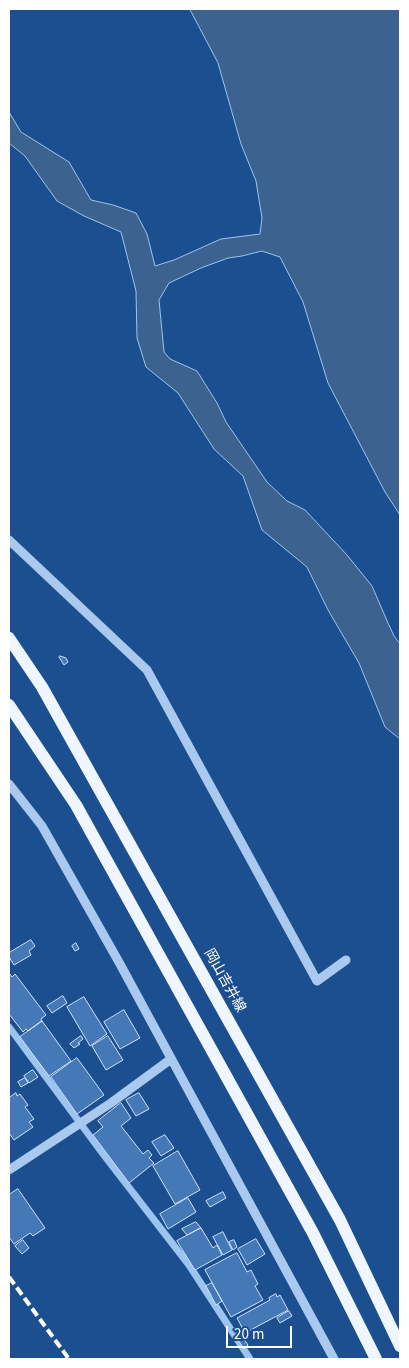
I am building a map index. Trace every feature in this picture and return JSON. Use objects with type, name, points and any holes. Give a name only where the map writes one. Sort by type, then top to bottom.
[{"type":"main road","name":"岡山吉井線","points":[[9,638],[47,695],[340,1220],[400,1346]]},
{"type":"main road","points":[[9,704],[76,804],[313,1233],[376,1359]]},
{"type":"street","points":[[9,540],[148,670],[318,982],[346,960]]},
{"type":"street","points":[[9,784],[42,826],[120,964],[334,1359]]},
{"type":"street","points":[[9,1170],[111,1103],[171,1059]]},
{"type":"water","points":[[190,9],[400,9],[400,515],[385,492],[328,383],[303,302],[280,257],[262,251],[228,258],[169,283],[159,300],[164,352],[170,359],[197,371],[217,403],[226,422],[267,482],[287,501],[305,510],[347,555],[372,586],[394,636],[400,644],[400,739],[385,727],[359,663],[328,610],[307,567],[262,530],[243,476],[214,449],[178,393],[146,367],[137,338],[136,291],[121,232],[84,216],[57,201],[25,156],[9,143],[9,112],[21,132],[69,162],[91,200],[136,213],[147,234],[155,266],[174,260],[221,239],[260,234],[262,218],[256,181],[241,144],[218,63]]},
{"type":"building","points":[[60,656],[66,658],[68,662],[64,665]]},
{"type":"building","points":[[31,940],[35,946],[29,951],[31,955],[14,965],[9,957],[9,953]]},
{"type":"building","points":[[76,943],[79,949],[75,951],[72,946]]},
{"type":"building","points":[[9,973],[12,977],[15,974],[46,1015],[41,1019],[42,1021],[28,1031],[26,1029],[23,1032],[9,1014]]},
{"type":"building","points":[[63,996],[67,1003],[52,1013],[47,1006]]},
{"type":"building","points":[[84,997],[107,1034],[90,1046],[67,1007]]},
{"type":"building","points":[[124,1010],[140,1038],[120,1049],[104,1022]]},
{"type":"building","points":[[42,1021],[71,1061],[49,1076],[20,1037]]},
{"type":"building","points":[[81,1036],[83,1039],[74,1048],[70,1044]]},
{"type":"building","points":[[108,1036],[123,1060],[106,1070],[92,1046]]},
{"type":"building","points":[[77,1058],[104,1095],[77,1114],[51,1077]]},
{"type":"building","points":[[33,1070],[38,1077],[29,1083],[24,1076]]},
{"type":"building","points":[[25,1078],[28,1083],[21,1087],[18,1082]]},
{"type":"building","points":[[16,1093],[17,1096],[20,1094],[28,1105],[25,1107],[34,1119],[29,1122],[33,1127],[14,1140],[9,1133],[9,1098]]},
{"type":"building","points":[[139,1093],[149,1109],[136,1116],[126,1100]]},
{"type":"building","points":[[121,1103],[131,1118],[121,1126],[143,1154],[148,1150],[152,1155],[149,1158],[154,1163],[129,1183],[93,1135],[103,1127],[98,1121]]},
{"type":"building","points":[[165,1135],[174,1148],[161,1156],[152,1142]]},
{"type":"building","points":[[178,1151],[200,1190],[175,1204],[153,1166]]},
{"type":"building","points":[[18,1189],[45,1228],[33,1236],[30,1233],[14,1244],[9,1237],[9,1195]]},
{"type":"building","points":[[223,1192],[226,1198],[210,1207],[206,1201]]},
{"type":"building","points":[[188,1198],[196,1212],[168,1229],[160,1214]]},
{"type":"building","points":[[196,1222],[201,1228],[187,1235],[182,1229]]},
{"type":"building","points":[[201,1228],[213,1248],[217,1245],[222,1255],[195,1270],[177,1241]]},
{"type":"building","points":[[223,1232],[232,1250],[223,1255],[213,1237]]},
{"type":"building","points":[[256,1239],[265,1254],[247,1265],[238,1249]]},
{"type":"building","points":[[23,1240],[29,1248],[22,1254],[15,1246]]},
{"type":"building","points":[[234,1240],[237,1247],[233,1250],[229,1242]]},
{"type":"building","points":[[237,1253],[247,1272],[251,1270],[258,1284],[255,1286],[263,1300],[231,1317],[205,1270]]},
{"type":"building","points":[[212,1283],[222,1301],[216,1305],[206,1286]]},
{"type":"building","points":[[276,1294],[277,1297],[280,1295],[288,1310],[245,1333],[237,1318],[270,1300],[269,1298]]},
{"type":"building","points":[[289,1311],[292,1316],[280,1323],[277,1318]]},
{"type":"building","points":[[239,1332],[248,1345],[244,1349],[235,1335]]},
{"type":"waterway","points":[[9,1027],[103,1154],[189,1265],[250,1359]]},
{"type":"railway","points":[[9,1277],[69,1359]]}]
